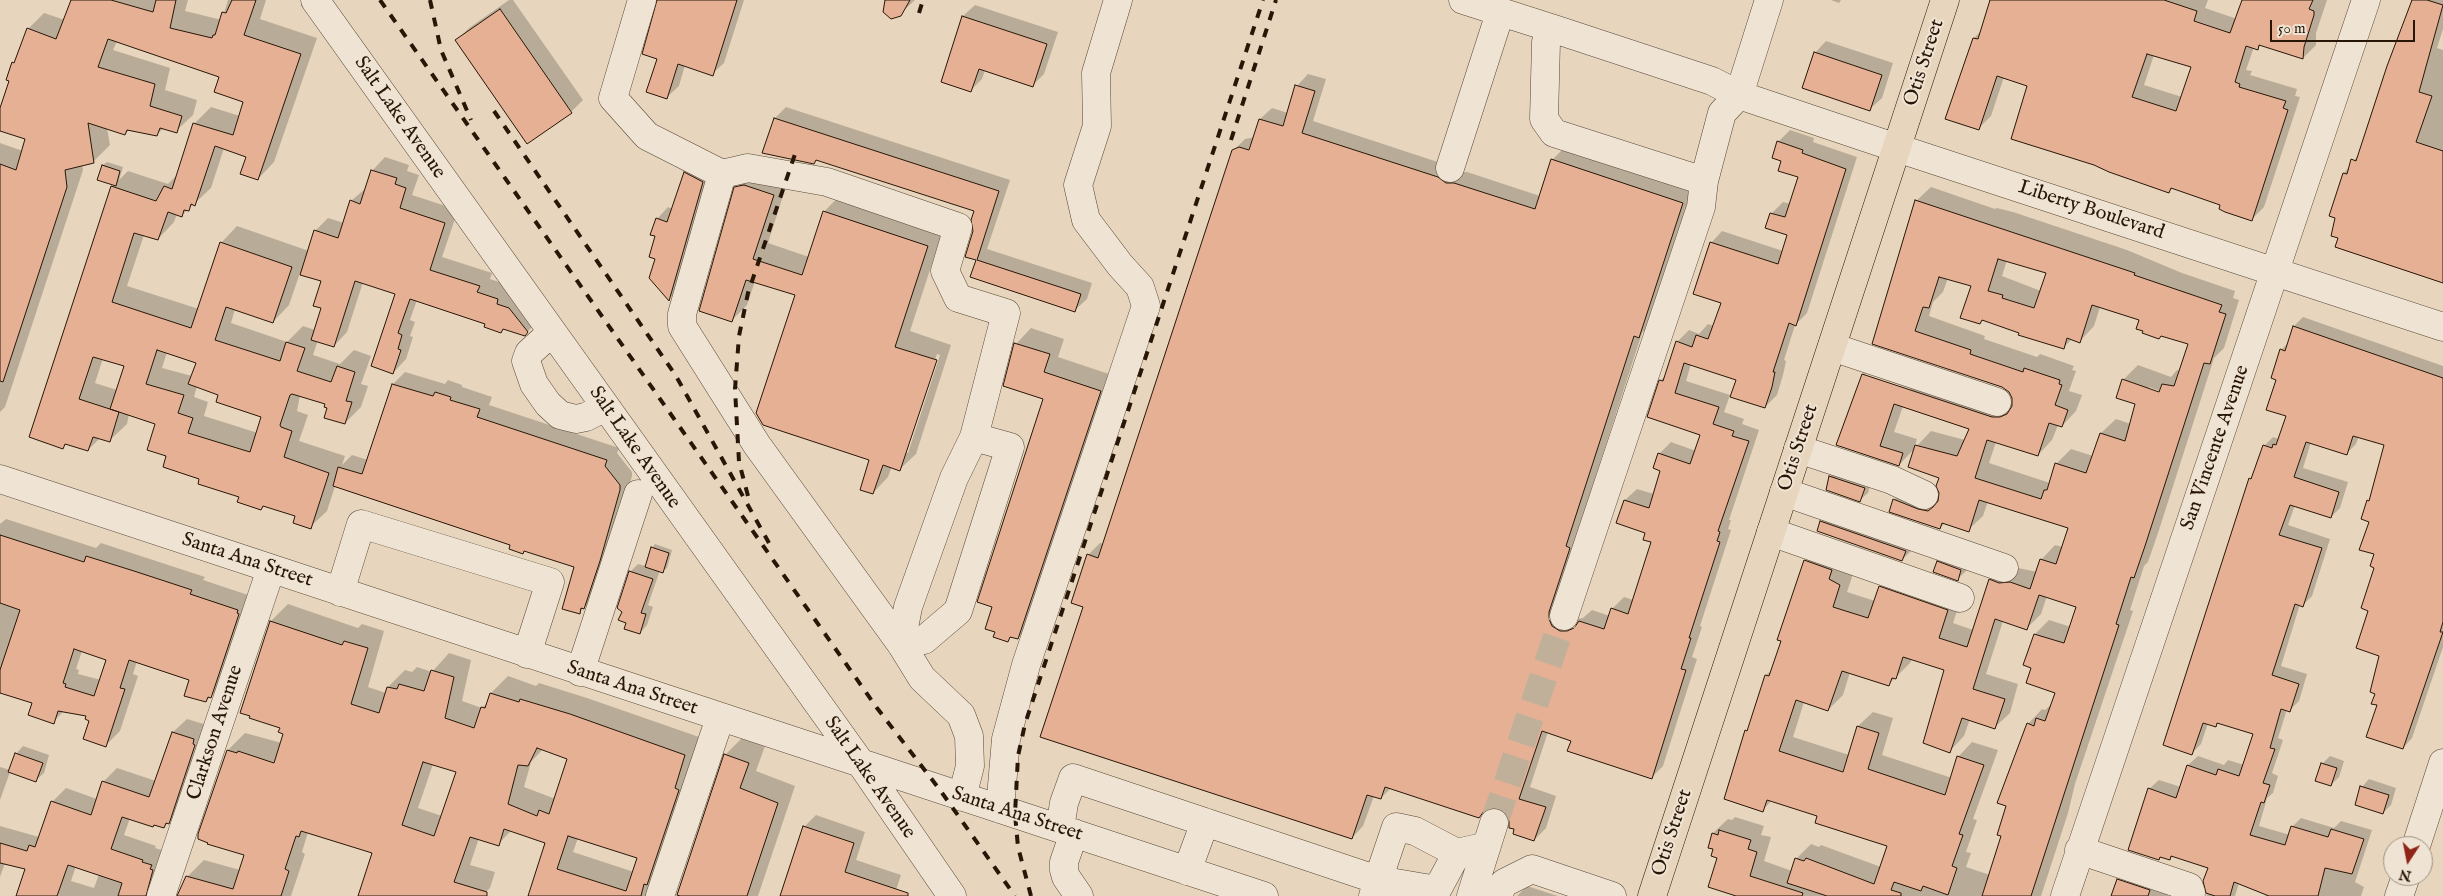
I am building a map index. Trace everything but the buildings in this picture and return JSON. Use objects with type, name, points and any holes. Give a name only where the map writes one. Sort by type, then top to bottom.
[{"type":"main road","name":"Otis Street","points":[[1652,896],[1945,0]]},
{"type":"street","name":"Salt Lake Avenue","points":[[315,0],[862,765],[941,889]]},
{"type":"street","points":[[642,0],[613,98],[647,136],[722,174],[748,168],[827,182],[958,227],[945,271],[958,298],[1006,313],[974,437],[954,478],[915,588],[900,644]]},
{"type":"street","points":[[1000,809],[1006,740],[1026,665],[1146,306],[1140,287],[1120,265],[1086,220],[1078,185],[1097,126],[1096,73],[1118,0]]},
{"type":"street","name":"Liberty Boulevard","points":[[1463,0],[1712,80],[1739,95],[1897,148],[2443,327]]},
{"type":"street","points":[[1564,616],[1700,207],[1704,181],[1722,113],[1739,95],[1768,0]]},
{"type":"street","name":"San Vincente Avenue","points":[[2065,896],[2366,0]]},
{"type":"street","points":[[1450,168],[1500,13]]},
{"type":"street","points":[[1551,28],[1546,42],[1544,119],[1554,133],[1704,181]]},
{"type":"street","points":[[722,174],[682,314],[682,326],[756,445],[900,644],[922,678],[961,715],[969,736],[970,766],[962,797]]},
{"type":"street","points":[[552,332],[529,353],[526,361],[534,384],[548,404],[560,415],[576,419],[586,417],[605,407]]},
{"type":"street","points":[[1832,347],[1997,402]]},
{"type":"street","points":[[900,644],[924,640],[958,611],[1010,446],[974,437]]},
{"type":"street","points":[[1798,449],[1892,480],[1924,495]]},
{"type":"street","name":"Santa Ana Street","points":[[0,479],[580,672],[1264,896]]},
{"type":"street","points":[[1784,492],[2004,568]]},
{"type":"street","points":[[580,672],[638,494]]},
{"type":"street","points":[[340,592],[361,524],[550,582],[527,654]]},
{"type":"street","points":[[1771,532],[1960,598]]},
{"type":"street","name":"Clarkson Avenue","points":[[162,896],[271,569]]},
{"type":"street","points":[[660,896],[720,718]]},
{"type":"street","points":[[2419,836],[2443,763]]},
{"type":"street","points":[[1080,896],[1066,877],[1064,870],[1067,831],[1064,803],[1073,778],[1205,822],[1376,888],[1437,890],[1458,852],[1490,834],[1471,896]]},
{"type":"street","points":[[1187,870],[1205,822]]},
{"type":"street","points":[[1376,888],[1396,827],[1415,830],[1458,852]]},
{"type":"street","points":[[2079,850],[2189,887],[2191,893]]},
{"type":"street","points":[[1497,896],[1504,883],[1532,869],[1612,896]]},
{"type":"tunnel","points":[[1494,823],[1564,616]]},
{"type":"railway","points":[[380,0],[877,708],[940,790],[1015,896]]},
{"type":"railway","points":[[430,0],[441,50],[471,120]]},
{"type":"railway","points":[[919,13],[923,0]]},
{"type":"railway","points":[[1031,896],[1018,847],[1015,814],[1018,756],[1025,724],[1263,0]]},
{"type":"railway","points":[[1231,140],[1276,0]]},
{"type":"railway","points":[[494,111],[676,376],[769,543]]},
{"type":"railway","points":[[748,496],[739,462],[735,389],[739,336],[748,293],[795,154]]}]
